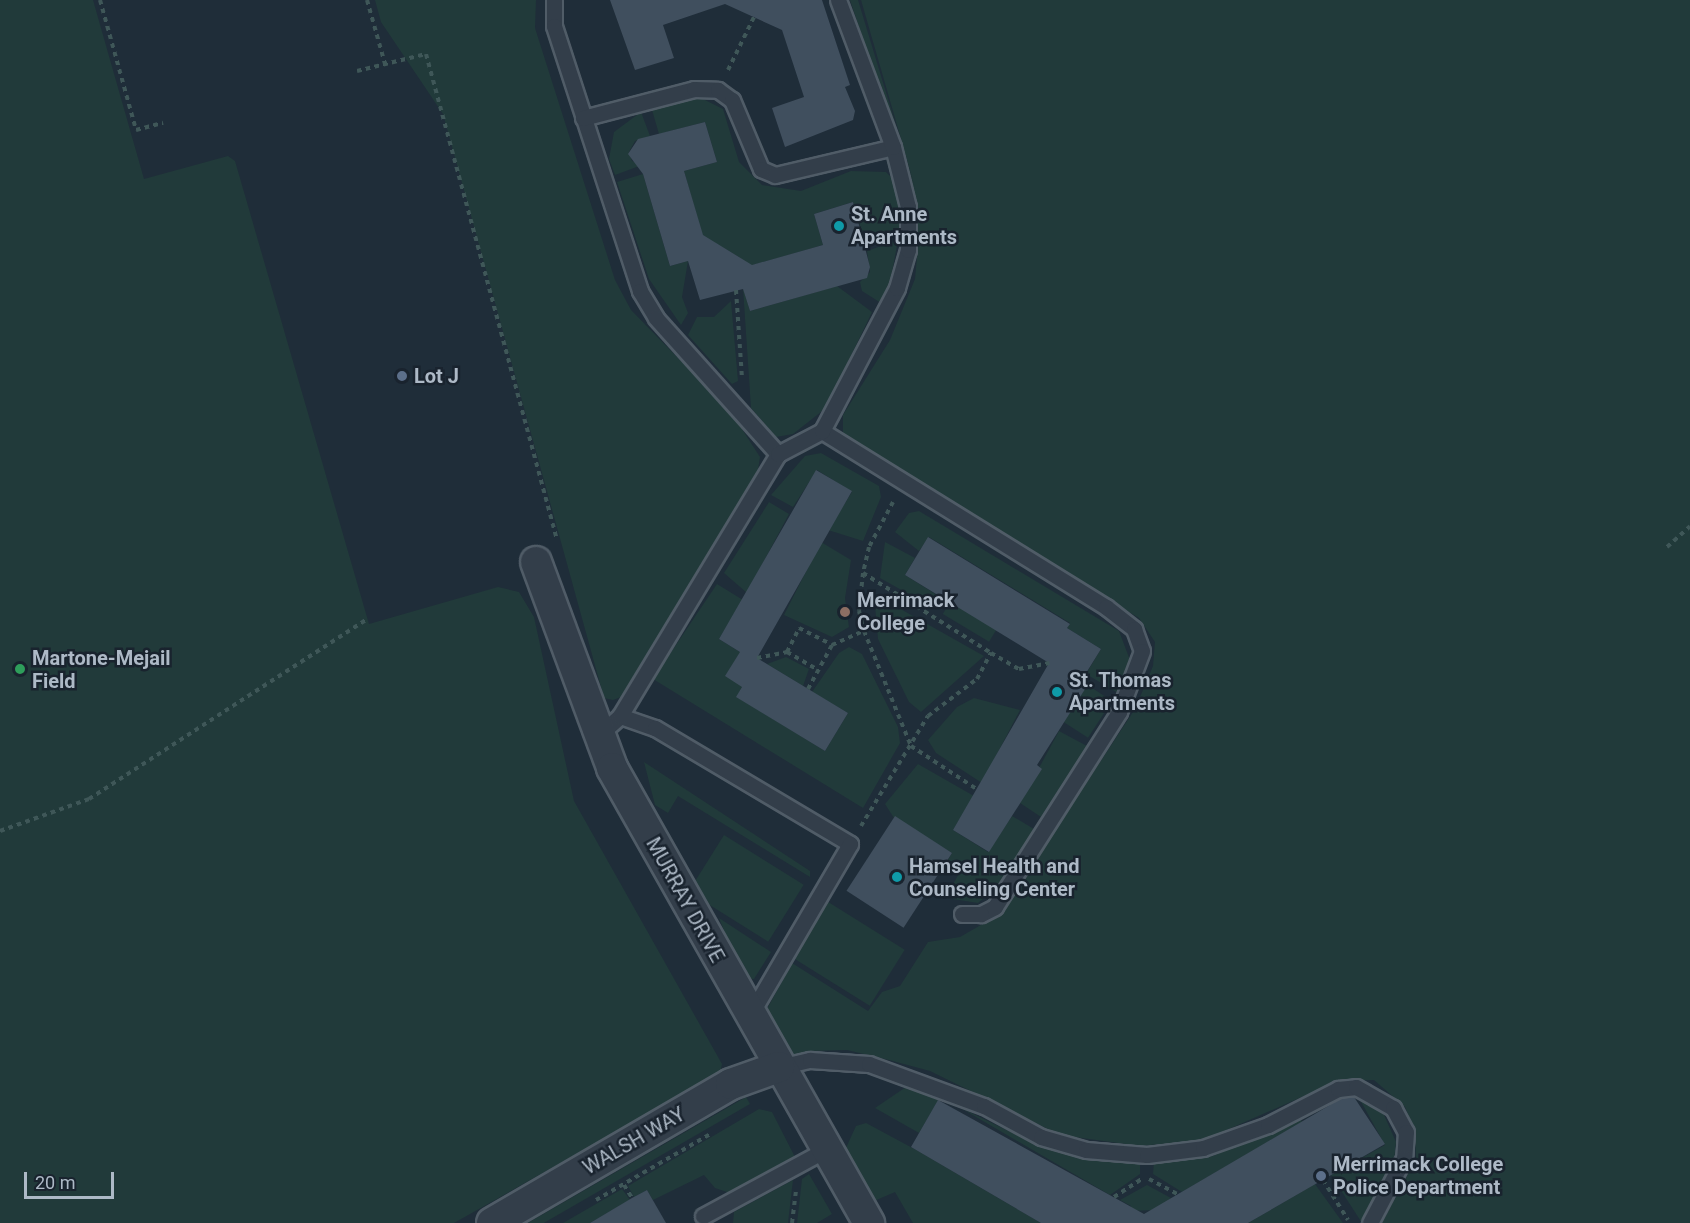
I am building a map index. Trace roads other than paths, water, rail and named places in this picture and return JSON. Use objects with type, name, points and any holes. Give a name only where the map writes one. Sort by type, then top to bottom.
[{"type":"street","name":"MURRAY DRIVE","points":[[547,553],[609,726],[631,806],[825,1150],[869,1223]]},
{"type":"street","name":"WALSH WAY","points":[[492,1223],[731,1084],[779,1067]]},
{"type":"lane","points":[[554,0],[554,26],[640,291],[656,318],[745,413],[778,454]]},
{"type":"lane","points":[[750,1015],[850,844],[655,728],[609,726],[778,454],[822,431],[873,341],[908,250],[908,207],[893,147],[838,0]]},
{"type":"lane","points":[[583,118],[694,89],[718,90],[732,100],[761,169],[776,175],[893,147]]},
{"type":"lane","points":[[822,431],[1106,607],[1134,629],[1142,651],[1119,712],[995,907],[981,914],[962,914]]},
{"type":"lane","points":[[779,1067],[810,1060],[869,1064],[984,1106],[1041,1137],[1086,1150],[1147,1155],[1203,1148],[1268,1125],[1338,1089],[1356,1087],[1394,1108],[1406,1132],[1404,1158],[1370,1223]]},
{"type":"lane","points":[[703,1216],[800,1168],[825,1150]]},
{"type":"place","name":"St. Anne Apartments","points":[[839,226]]},
{"type":"place","name":"Lot J","points":[[402,376]]},
{"type":"place","name":"Merrimack College","points":[[845,612]]},
{"type":"place","name":"Martone-Mejail Field","points":[[20,669]]},
{"type":"place","name":"St. Thomas Apartments","points":[[1057,692]]},
{"type":"place","name":"Hamsel Health and Counseling Center","points":[[897,877]]},
{"type":"place","name":"Merrimack College Police Department","points":[[1321,1176]]}]
